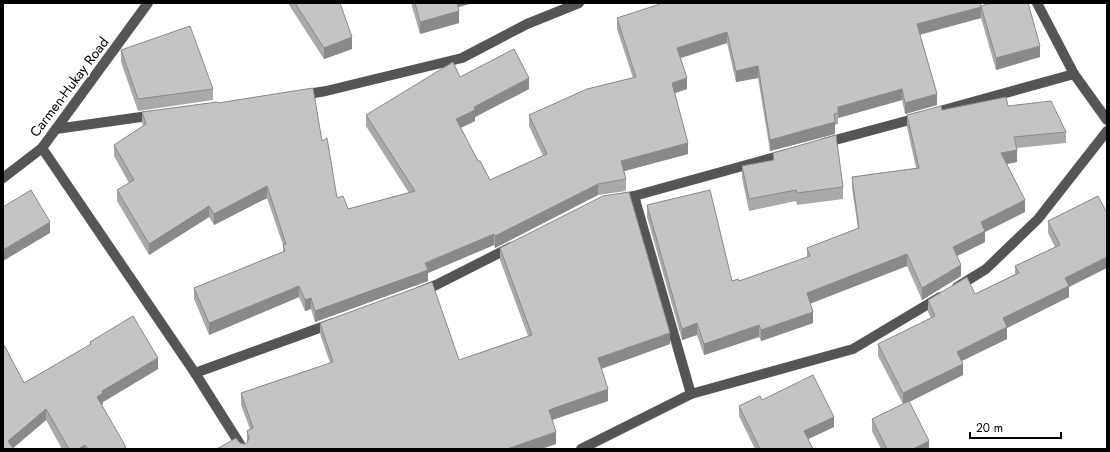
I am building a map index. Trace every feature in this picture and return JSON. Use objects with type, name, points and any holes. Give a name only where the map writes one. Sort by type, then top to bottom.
[{"type":"street","name":"Carmen-Hukay Road","points":[[3,178],[42,148],[148,3]]},
{"type":"street","points":[[295,96],[326,91],[462,58],[527,24],[579,3]]},
{"type":"street","points":[[1037,3],[1074,74],[1107,120]]},
{"type":"street","points":[[816,146],[1074,74]]},
{"type":"street","points":[[56,129],[164,114]]},
{"type":"street","points":[[581,449],[691,394],[853,349],[986,269],[1038,219],[1107,131]]},
{"type":"street","points":[[42,148],[195,373],[242,449]]},
{"type":"street","points":[[607,200],[634,196],[793,152]]},
{"type":"street","points":[[634,196],[691,394]]},
{"type":"street","points":[[414,293],[436,285],[519,243]]},
{"type":"street","points":[[195,373],[341,320]]},
{"type":"building","points":[[295,3],[340,3],[352,37],[324,48]]},
{"type":"building","points":[[415,3],[457,3],[459,11],[420,22]]},
{"type":"building","points":[[663,3],[980,3],[981,7],[917,24],[937,94],[905,103],[902,89],[838,107],[838,113],[834,114],[835,122],[770,140],[758,66],[736,71],[727,32],[677,48],[687,78],[672,83],[688,143],[621,161],[626,179],[598,184],[495,236],[494,234],[425,263],[428,270],[315,311],[311,298],[305,300],[299,286],[209,323],[194,288],[285,251],[283,245],[286,244],[267,186],[214,214],[209,206],[149,244],[117,190],[134,180],[114,145],[146,124],[142,112],[218,103],[313,88],[322,141],[327,138],[337,198],[343,196],[348,209],[415,191],[366,115],[453,62],[460,77],[514,49],[529,78],[474,107],[475,110],[456,119],[478,161],[480,161],[490,180],[547,154],[529,115],[587,89],[636,77],[617,18]]},
{"type":"building","points":[[993,3],[1028,3],[1040,46],[996,58],[981,6]]},
{"type":"building","points":[[190,26],[213,89],[138,99],[121,50]]},
{"type":"building","points":[[1006,97],[1008,106],[1051,101],[1066,132],[1014,137],[1017,150],[1001,153],[1025,200],[981,222],[985,231],[953,247],[961,265],[922,288],[907,254],[807,293],[813,312],[761,330],[759,325],[704,344],[697,323],[682,329],[647,205],[710,190],[732,281],[738,279],[739,281],[810,256],[807,248],[859,228],[852,177],[919,168],[907,115],[941,106],[942,110]]},
{"type":"building","points":[[836,135],[843,187],[797,193],[796,190],[749,199],[742,166],[774,160],[773,153]]},
{"type":"building","points":[[31,190],[50,222],[3,250],[3,207]]},
{"type":"building","points":[[629,192],[670,333],[598,358],[608,389],[549,410],[556,432],[507,449],[217,449],[236,438],[240,443],[247,443],[249,438],[247,431],[253,428],[241,393],[333,362],[320,323],[432,282],[459,360],[532,335],[500,248],[603,196]]},
{"type":"building","points":[[1098,196],[1107,213],[1107,257],[1065,278],[1069,286],[1003,318],[1007,327],[957,352],[963,364],[903,393],[878,344],[935,316],[928,300],[967,277],[975,294],[1019,273],[1015,266],[1060,245],[1048,221]]},
{"type":"building","points":[[133,316],[158,358],[102,391],[103,393],[97,397],[126,447],[122,449],[88,449],[85,445],[78,449],[69,449],[46,409],[8,441],[14,449],[3,449],[3,343],[24,383],[91,344],[90,342]]},
{"type":"building","points":[[813,375],[834,417],[804,431],[813,449],[760,449],[739,406],[760,396],[762,400]]},
{"type":"building","points":[[909,401],[929,441],[913,449],[887,449],[872,419]]}]
